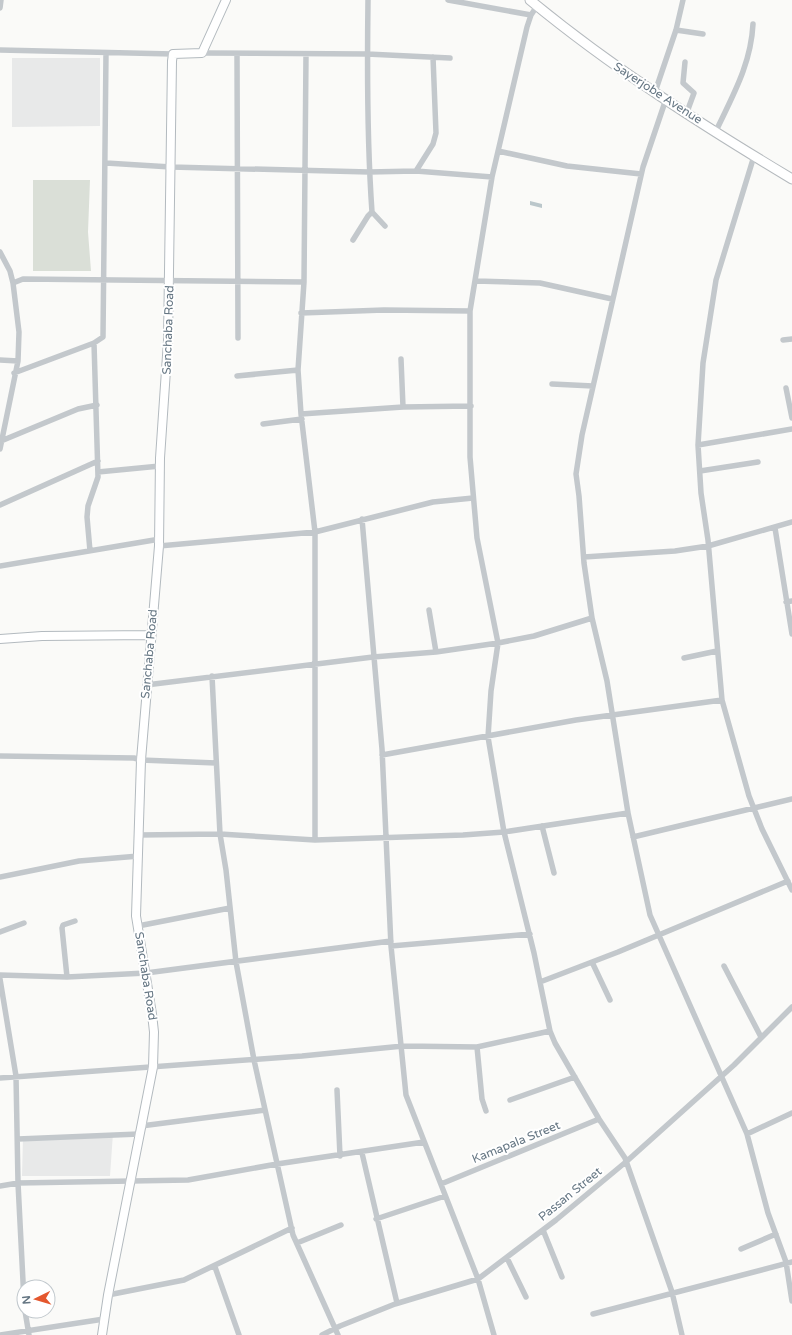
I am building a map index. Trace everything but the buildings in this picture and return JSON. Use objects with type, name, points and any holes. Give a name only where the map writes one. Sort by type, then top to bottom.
[{"type":"main road","name":"Sayerjobe Avenue","points":[[532,2],[592,49],[655,92],[754,156],[792,178]]},
{"type":"street","points":[[0,8],[1,0]]},
{"type":"street","points":[[202,54],[226,0]]},
{"type":"street","points":[[368,0],[367,54],[372,212],[385,226]]},
{"type":"street","points":[[448,0],[531,15]]},
{"type":"street","points":[[655,92],[676,30],[682,0]]},
{"type":"street","points":[[532,2],[531,15],[492,177],[470,311],[470,458],[473,498],[477,538],[498,643],[491,691],[488,737],[504,832],[530,934],[550,1031],[555,1043],[599,1119],[627,1160],[672,1292],[682,1335]]},
{"type":"street","points":[[716,131],[746,64],[752,44],[753,24]]},
{"type":"street","points":[[676,30],[703,34]]},
{"type":"street","points":[[0,50],[173,54],[367,54],[450,58]]},
{"type":"street","points":[[14,373],[94,343],[103,337],[105,281],[106,53]]},
{"type":"street","name":"Sanchaba Road","points":[[102,1335],[108,1295],[153,1067],[154,1032],[136,903],[139,856],[141,760],[146,685],[160,543],[160,466],[168,341],[170,281],[173,54]]},
{"type":"street","points":[[237,54],[239,281],[238,338]]},
{"type":"street","points":[[306,55],[304,282],[298,370],[315,532],[315,840]]},
{"type":"street","points":[[416,171],[433,144],[436,133],[433,57]]},
{"type":"street","points":[[684,62],[682,83],[694,93],[687,112]]},
{"type":"street","points":[[666,99],[641,174],[582,435],[576,474],[584,557],[592,618],[613,716],[628,813],[650,915],[747,1134],[768,1213],[789,1262],[792,1301]]},
{"type":"street","points":[[498,151],[567,166],[641,174]]},
{"type":"street","points":[[754,156],[716,280],[704,357],[698,445],[722,700],[753,807],[792,890]]},
{"type":"street","points":[[106,163],[171,167],[370,172],[416,171],[492,177]]},
{"type":"street","points":[[353,240],[372,212]]},
{"type":"street","points":[[0,252],[10,271],[13,283],[18,332],[18,361],[14,373],[0,449]]},
{"type":"street","points":[[13,283],[23,279],[304,282]]},
{"type":"street","points":[[476,281],[540,283],[612,299]]},
{"type":"street","points":[[301,313],[384,310],[470,311]]},
{"type":"street","points":[[783,340],[792,339]]},
{"type":"street","points":[[90,551],[87,511],[98,477],[94,343]]},
{"type":"street","points":[[401,359],[403,407]]},
{"type":"street","points":[[0,360],[18,361]]},
{"type":"street","points":[[237,376],[298,370]]},
{"type":"street","points":[[552,384],[593,386]]},
{"type":"street","points":[[786,388],[792,418]]},
{"type":"street","points":[[1,441],[78,409],[97,405]]},
{"type":"street","points":[[263,424],[302,417],[403,407],[471,406]]},
{"type":"street","points":[[698,445],[792,429]]},
{"type":"street","points":[[0,505],[98,461]]},
{"type":"street","points":[[700,471],[758,462]]},
{"type":"street","points":[[98,472],[160,466]]},
{"type":"street","points":[[0,566],[90,551],[160,543],[315,532],[434,502],[473,498]]},
{"type":"street","points":[[362,519],[382,755],[391,944],[403,1046],[406,1095],[478,1279],[494,1335]]},
{"type":"street","points":[[584,557],[675,551],[708,546],[792,522]]},
{"type":"street","points":[[775,528],[792,634]]},
{"type":"street","points":[[786,602],[792,601]]},
{"type":"street","points":[[429,610],[436,652]]},
{"type":"street","points":[[146,685],[373,657],[436,652],[498,643],[534,636],[592,618]]},
{"type":"street","points":[[0,638],[150,635]]},
{"type":"street","points":[[684,658],[717,651]]},
{"type":"street","points":[[212,676],[220,834],[236,962],[254,1060],[276,1164],[292,1228],[297,1243],[334,1329],[338,1335]]},
{"type":"street","points":[[382,755],[613,716],[722,700]]},
{"type":"street","points":[[0,756],[134,758],[141,760],[216,763]]},
{"type":"street","points":[[633,837],[753,807],[792,799]]},
{"type":"street","points":[[139,835],[220,834],[315,840],[386,838],[504,832],[628,813]]},
{"type":"street","points":[[542,826],[554,873]]},
{"type":"street","points":[[0,877],[79,861],[139,856]]},
{"type":"street","points":[[540,982],[659,935],[788,881]]},
{"type":"street","points":[[138,926],[230,908]]},
{"type":"street","points":[[67,977],[62,928],[63,925],[75,921]]},
{"type":"street","points":[[0,932],[24,923]]},
{"type":"street","points":[[0,975],[67,977],[146,973],[391,944],[530,934]]},
{"type":"street","points":[[592,962],[610,1000]]},
{"type":"street","points":[[724,966],[761,1037]]},
{"type":"street","points":[[0,979],[16,1076],[18,1183],[23,1279]]},
{"type":"street","name":"Passan Street","points":[[322,1335],[397,1303],[478,1279],[543,1230],[627,1160],[722,1075],[792,1007]]},
{"type":"street","points":[[0,1078],[254,1060],[403,1046],[477,1048],[550,1031]]},
{"type":"street","points":[[477,1048],[482,1099],[486,1111]]},
{"type":"street","points":[[510,1100],[575,1077]]},
{"type":"street","points":[[337,1090],[340,1156]]},
{"type":"street","points":[[141,1126],[265,1110]]},
{"type":"street","points":[[747,1134],[792,1113]]},
{"type":"street","name":"Kamapala Street","points":[[441,1184],[599,1119],[619,1149]]},
{"type":"street","points":[[18,1139],[139,1134]]},
{"type":"street","points":[[0,1186],[18,1183],[188,1180],[276,1164],[340,1156],[424,1142]]},
{"type":"street","points":[[362,1152],[376,1219],[397,1303]]},
{"type":"street","points":[[376,1219],[445,1196]]},
{"type":"street","points":[[297,1243],[341,1225]]},
{"type":"street","points":[[108,1295],[184,1280],[215,1267],[292,1228]]},
{"type":"street","points":[[543,1230],[562,1277]]},
{"type":"street","points":[[741,1249],[776,1234]]},
{"type":"street","points":[[507,1258],[526,1297]]},
{"type":"street","points":[[593,1314],[789,1262]]},
{"type":"street","points":[[215,1267],[239,1335]]},
{"type":"street","points":[[26,1319],[28,1333]]},
{"type":"street","points":[[0,1335],[28,1333],[104,1319]]},
{"type":"shaded area","points":[[12,58],[100,58],[100,126],[12,127]]},
{"type":"shaded area","points":[[33,180],[90,180],[88,232],[91,271],[33,271]]},
{"type":"shaded area","points":[[530,201],[542,204],[542,208],[530,205]]},
{"type":"shaded area","points":[[113,1133],[110,1176],[22,1176],[23,1137]]}]
